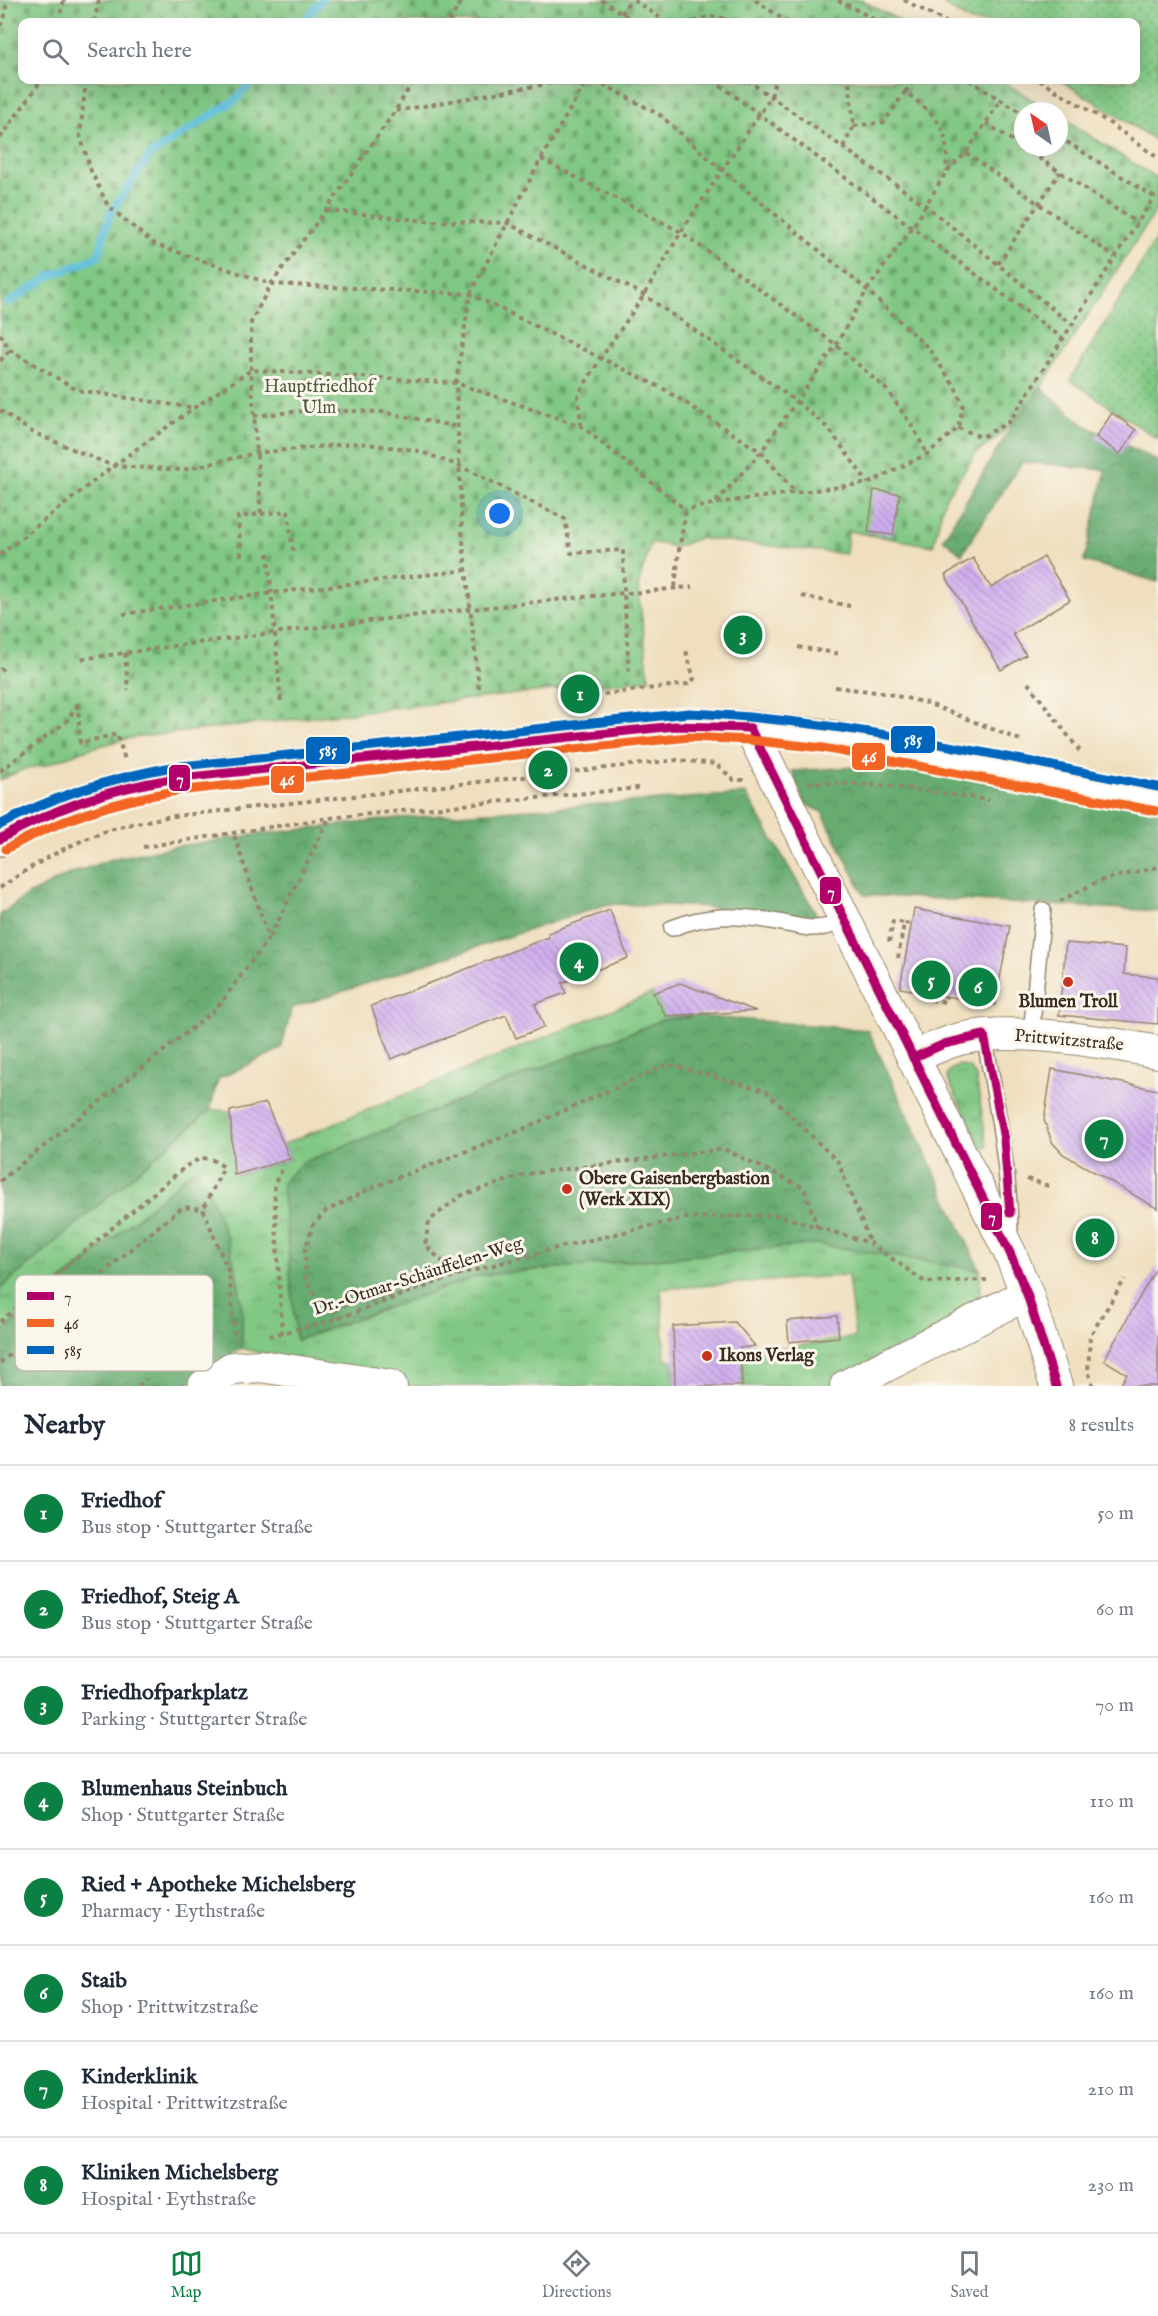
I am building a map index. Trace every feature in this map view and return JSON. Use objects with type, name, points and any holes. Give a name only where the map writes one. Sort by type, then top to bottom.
[{"type":"main road","points":[[0,839],[61,808],[133,785],[201,775],[689,725],[750,728],[825,736],[1158,799]]},
{"type":"street","points":[[750,728],[774,781],[1019,1276],[1056,1386]]},
{"type":"street","name":"Prittwitzstraße","points":[[913,1058],[952,1041],[984,1035],[1031,1035],[1120,1045],[1158,1052]]},
{"type":"street","points":[[846,1386],[1019,1276]]},
{"type":"street","points":[[204,1386],[232,1368],[260,1366],[391,1386]]},
{"type":"lane","points":[[1031,1035],[1043,910]]},
{"type":"lane","points":[[672,928],[696,919],[717,916],[772,921],[805,928],[827,928],[844,921]]},
{"type":"lane","points":[[984,1035],[1004,1139],[1019,1276]]},
{"type":"path","points":[[0,26],[6,13],[6,0]]},
{"type":"path","points":[[59,18],[64,0]]},
{"type":"path","points":[[95,18],[99,0]]},
{"type":"path","points":[[451,18],[462,0]]},
{"type":"path","points":[[601,0],[630,18]]},
{"type":"path","points":[[619,18],[632,0],[660,18]]},
{"type":"path","points":[[757,0],[782,18]]},
{"type":"path","points":[[838,0],[872,18]]},
{"type":"path","points":[[904,0],[938,18]]},
{"type":"path","points":[[701,18],[705,16],[724,18]]},
{"type":"path","points":[[0,138],[39,84]]},
{"type":"path","points":[[86,84],[80,135],[91,171],[108,206],[154,244],[271,284],[470,294],[664,389],[761,452],[795,492]]},
{"type":"path","points":[[261,514],[251,370],[252,322],[271,284],[326,210],[412,84]]},
{"type":"path","points":[[395,111],[546,84]]},
{"type":"path","points":[[479,688],[462,532],[456,383],[470,294],[541,159],[585,84]]},
{"type":"path","points":[[602,84],[660,115],[723,171],[867,290],[928,348],[956,387],[963,405],[958,428],[927,454],[869,483],[716,503],[686,510]]},
{"type":"path","points":[[719,84],[1062,338]]},
{"type":"path","points":[[753,84],[925,205],[1071,324]]},
{"type":"path","points":[[581,426],[578,395],[644,295],[681,232],[760,115],[771,97],[774,84]]},
{"type":"path","points":[[843,147],[854,126],[854,108],[850,84]]},
{"type":"path","points":[[854,126],[884,122],[911,84]]},
{"type":"path","points":[[975,84],[1014,108]]},
{"type":"path","points":[[1045,84],[1111,124],[1158,158]]},
{"type":"path","points":[[905,92],[931,112],[944,129],[948,150],[946,172]]},
{"type":"path","points":[[716,503],[761,452],[836,345],[867,290],[912,228],[946,172],[966,153],[1001,100]]},
{"type":"path","points":[[986,123],[1137,223]]},
{"type":"path","points":[[958,428],[982,437],[1010,421],[1154,197],[1068,143]]},
{"type":"path","points":[[966,153],[1115,257]]},
{"type":"path","points":[[541,159],[681,232],[836,345],[887,390],[913,428],[927,454]]},
{"type":"path","points":[[998,264],[1060,172]]},
{"type":"path","points":[[326,210],[426,221],[507,223],[644,295],[796,401],[829,429],[869,483]]},
{"type":"path","points":[[0,334],[10,350],[77,390],[194,408]]},
{"type":"path","points":[[0,361],[10,350]]},
{"type":"path","points":[[0,555],[113,466],[251,370],[456,383],[581,426],[686,510]]},
{"type":"path","points":[[0,410],[32,432],[113,466],[183,470],[256,453],[358,443],[415,450],[460,466],[565,519],[571,554],[623,550],[629,672]]},
{"type":"path","points":[[254,416],[312,410],[382,412],[458,427]]},
{"type":"path","points":[[675,588],[686,510]]},
{"type":"path","points":[[241,556],[238,517],[261,514],[288,512],[293,551]]},
{"type":"path","points":[[268,553],[281,704]]},
{"type":"path","points":[[123,614],[272,592],[467,570]]},
{"type":"path","points":[[82,659],[276,632],[470,609],[645,592],[665,587],[692,587]]},
{"type":"path","points":[[801,596],[850,606]]},
{"type":"path","points":[[798,647],[841,654]]},
{"type":"path","points":[[563,703],[563,699],[636,693],[688,684],[694,679],[686,651]]},
{"type":"path","points":[[125,653],[128,690]]},
{"type":"path","points":[[1028,683],[1084,757],[1073,755]]},
{"type":"path","points":[[835,687],[884,693],[927,703],[1021,741]]},
{"type":"path","points":[[0,771],[68,721],[78,703],[81,742],[117,734],[133,785]]},
{"type":"path","points":[[0,888],[40,861],[97,835],[132,824],[196,812],[677,760],[716,764],[734,780],[893,786],[994,801]]},
{"type":"path","points":[[143,847],[329,818],[638,788]]},
{"type":"path","points":[[0,1181],[216,1009],[269,938],[329,818]]},
{"type":"path","points":[[233,832],[269,938]]},
{"type":"path","points":[[1043,910],[1100,882],[1158,867]]},
{"type":"path","points":[[896,968],[903,923],[911,924]]},
{"type":"path","points":[[922,998],[945,1002],[946,996]]},
{"type":"path","points":[[414,1292],[338,1306],[318,1299],[306,1281],[305,1251],[313,1226],[326,1211],[374,1187],[521,1130],[668,1064],[766,1091],[838,1162],[870,1243]]},
{"type":"path","points":[[456,1275],[425,1245],[429,1221],[460,1196],[527,1174],[724,1149],[804,1188],[817,1227]]},
{"type":"path","points":[[56,1275],[185,1167],[198,1158],[212,1158],[224,1167],[203,1209],[229,1273],[236,1338],[244,1338]]},
{"type":"path","points":[[282,1170],[274,1184],[282,1334]]},
{"type":"path","points":[[102,1275],[142,1239],[183,1207],[203,1209]]},
{"type":"path","name":"Dr.-Otmar-Schäuffelen-Weg","points":[[262,1337],[331,1321],[456,1275],[552,1249],[685,1218],[777,1215],[870,1243],[925,1282],[1019,1276]]},
{"type":"path","points":[[1093,1386],[1088,1371],[1090,1336],[1125,1279]]},
{"type":"path","points":[[331,1321],[338,1306]]},
{"type":"path","points":[[0,1322],[15,1309]]},
{"type":"path","points":[[0,1363],[15,1350]]},
{"type":"path","points":[[138,1386],[146,1378]]},
{"type":"green space","name":"Hauptfriedhof Ulm","points":[[0,0],[861,0],[895,18],[18,18],[18,84],[1007,84],[1036,102],[1014,102],[1014,156],[1068,156],[1068,122],[1158,179],[1158,207],[1034,398],[1004,432],[976,454],[945,498],[933,546],[848,531],[846,554],[698,538],[677,547],[651,542],[638,586],[649,679],[130,738],[91,748],[45,765],[24,769],[0,780]]},
{"type":"green space","points":[[936,0],[1158,0],[1158,142],[1066,84],[1140,84],[1140,18],[965,18]]},
{"type":"green space","points":[[1158,236],[1158,439],[1070,380]]},
{"type":"green space","points":[[1037,384],[1084,425],[1158,461],[1158,582],[1084,561],[1106,470],[1022,462],[962,554],[943,539]]},
{"type":"green space","points":[[890,765],[1072,798],[1158,808],[1158,912],[864,895],[822,812],[805,804],[792,771]]},
{"type":"green space","points":[[746,794],[821,922],[697,906],[608,904],[292,1008],[281,1049],[218,1079],[210,1110],[0,1289],[0,915],[25,897],[67,875],[115,858],[253,835],[400,818]]},
{"type":"green space","points":[[653,993],[666,1016],[691,1016],[662,1020],[302,1163],[297,1340],[481,1275],[817,1244],[980,1270],[980,1299],[990,1312],[839,1386],[742,1386],[742,1354],[855,1337],[848,1275],[661,1289],[665,1360],[674,1361],[675,1386],[391,1386],[241,1348],[241,1301],[232,1255],[197,1167],[70,1275],[16,1275],[210,1110],[230,1111],[235,1175],[290,1159],[284,1144]]},
{"type":"green space","points":[[698,1016],[868,1030],[980,1270],[817,1244],[481,1275],[296,1340],[282,1183],[302,1163],[662,1020]]},
{"type":"green space","points":[[959,1065],[970,1068],[976,1077],[987,1147],[982,1148],[947,1078],[949,1071]]},
{"type":"green space","points":[[197,1167],[232,1255],[241,1301],[241,1348],[213,1367],[213,1275],[70,1275]]},
{"type":"green space","points":[[15,1276],[15,1321],[0,1334],[0,1289]]},
{"type":"green space","points":[[15,1321],[15,1371],[206,1371],[184,1386],[0,1386],[0,1334]]},
{"type":"building","points":[[1112,413],[1136,430],[1120,454],[1096,437]]},
{"type":"building","points":[[874,490],[900,494],[893,535],[868,532]]},
{"type":"building","points":[[1044,557],[1070,600],[1013,634],[1026,655],[1001,670],[945,575],[973,558],[991,588]]},
{"type":"building","points":[[914,909],[1010,926],[995,1005],[900,988]]},
{"type":"building","points":[[610,910],[628,958],[562,983],[566,993],[535,1004],[544,1027],[516,1038],[506,1015],[391,1059],[371,1006],[549,937],[548,933]]},
{"type":"building","points":[[1066,943],[1126,948],[1124,974],[1158,977],[1158,1024],[1059,1015]]},
{"type":"building","points":[[680,983],[756,1011],[666,1016],[653,993]]},
{"type":"building","points":[[1052,1069],[1158,1090],[1158,1209],[1063,1154],[1052,1142],[1044,1120]]},
{"type":"building","points":[[266,1103],[290,1159],[234,1175],[230,1111]]},
{"type":"building","points":[[1158,1265],[1158,1386],[1120,1386],[1127,1374],[1104,1360]]},
{"type":"building","points":[[837,1316],[839,1337],[789,1342],[787,1321]]},
{"type":"building","name":"Ikons Verlag","points":[[735,1322],[755,1346],[740,1348],[742,1386],[675,1386],[673,1326]]},
{"type":"waterway","points":[[306,18],[322,0]]},
{"type":"waterway","points":[[8,303],[50,276],[98,257],[109,215],[150,155],[235,100],[249,84]]},
{"type":"transit line","name":"585","points":[[0,825],[62,796],[127,776],[172,767],[689,713],[807,723],[925,741],[1158,787]]},
{"type":"transit line","name":"7","points":[[0,839],[41,818],[83,801],[126,788],[171,779],[675,726],[750,728]]},
{"type":"transit line","name":"7","points":[[750,728],[1010,1253],[1027,1294],[1056,1386]]},
{"type":"transit line","name":"46","points":[[6,849],[26,838],[88,812],[176,791],[689,737],[749,740],[823,748],[1156,811]]},
{"type":"transit line","name":"7","points":[[913,1058],[944,1044],[984,1035],[1004,1139],[1010,1213]]},
{"type":"place","name":"Friedhofparkplatz","points":[[743,635]]},
{"type":"place","name":"Friedhof","points":[[580,694]]},
{"type":"place","name":"Friedhof, Steig A","points":[[548,770]]},
{"type":"place","name":"Blumenhaus Steinbuch","points":[[579,962]]},
{"type":"place","name":"Ried + Apotheke Michelsberg","points":[[931,980]]},
{"type":"place","name":"Blumen Troll","points":[[1068,982]]},
{"type":"place","name":"Staib","points":[[978,987]]},
{"type":"place","name":"Kinderklinik","points":[[1104,1139]]},
{"type":"place","name":"Obere Gaisenbergbastion (Werk XIX)","points":[[567,1189]]},
{"type":"place","name":"Kliniken Michelsberg","points":[[1095,1238]]},
{"type":"place","name":"Ikons Verlag","points":[[707,1356]]}]
